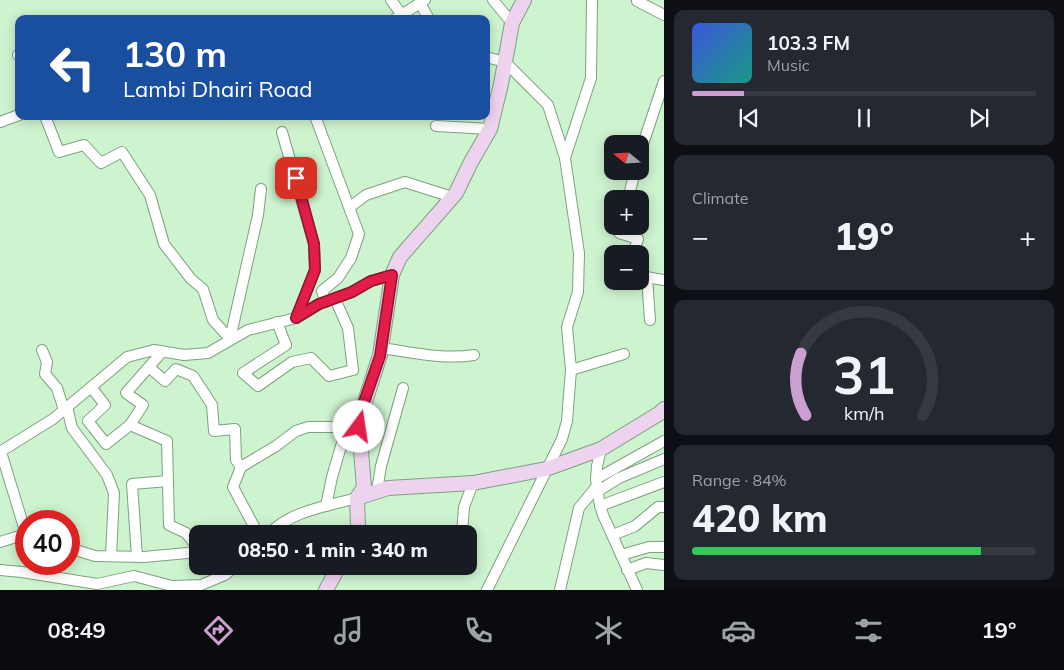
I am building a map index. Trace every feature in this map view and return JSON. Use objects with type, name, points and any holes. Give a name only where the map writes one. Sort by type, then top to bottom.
[{"type":"street","points":[[391,0],[400,15]]},
{"type":"street","points":[[493,0],[512,23]]},
{"type":"street","points":[[326,506],[332,477],[373,379],[381,348],[392,275],[400,257],[452,197],[490,129],[512,23],[524,0]]},
{"type":"street","points":[[565,158],[591,78],[592,0]]},
{"type":"street","points":[[591,11],[598,0]]},
{"type":"street","points":[[404,15],[423,1],[428,15]]},
{"type":"street","points":[[638,1],[664,15]]},
{"type":"street","points":[[487,590],[562,439],[567,421],[571,370],[566,327],[578,292],[579,253],[565,158],[548,105],[505,62],[490,58]]},
{"type":"street","points":[[646,135],[664,81]]},
{"type":"street","points":[[0,122],[15,116]]},
{"type":"street","points":[[47,120],[59,152],[84,145],[101,163],[122,152],[150,196],[164,244],[191,279],[203,289],[213,320],[230,339]]},
{"type":"street","points":[[277,322],[286,345],[243,373],[258,386],[292,362],[311,358],[330,376],[354,370],[348,328],[322,291],[338,278],[351,258],[359,234],[317,120]]},
{"type":"street","points":[[436,126],[490,129]]},
{"type":"street","points":[[282,132],[314,244],[315,270],[296,318]]},
{"type":"street","points":[[350,207],[366,195],[405,182],[452,197]]},
{"type":"street","points":[[230,339],[258,215],[260,189]]},
{"type":"street","points":[[631,235],[638,239],[636,245]]},
{"type":"street","points":[[18,510],[0,452],[53,419],[127,357],[154,350],[184,354],[208,353],[248,330],[296,318],[371,281],[392,275]]},
{"type":"street","points":[[649,278],[664,280]]},
{"type":"street","points":[[646,290],[650,320]]},
{"type":"street","points":[[381,348],[433,355],[474,355]]},
{"type":"street","points":[[42,350],[47,362],[45,374],[57,388],[72,428],[107,475],[114,493],[110,556]]},
{"type":"street","points":[[91,387],[105,405],[88,420],[106,444],[130,424],[143,405],[126,393],[162,352]]},
{"type":"street","points":[[571,370],[624,354]]},
{"type":"street","points":[[149,367],[165,381],[176,369],[193,376],[212,405],[214,431],[235,429],[236,460],[241,466]]},
{"type":"street","points":[[377,491],[381,466],[404,388]]},
{"type":"street","points":[[278,525],[311,510],[388,488],[473,483],[546,469],[601,449],[664,409]]},
{"type":"street","points":[[130,424],[168,441],[169,525],[186,532],[189,536]]},
{"type":"street","points":[[253,525],[233,487],[241,466],[276,446],[296,431],[308,427],[353,427]]},
{"type":"street","points":[[353,427],[364,487],[356,498],[358,525]]},
{"type":"street","points":[[560,590],[579,508],[597,485],[664,441]]},
{"type":"street","points":[[601,449],[597,466],[600,506],[637,590]]},
{"type":"street","points":[[597,485],[664,459]]},
{"type":"street","points":[[137,557],[132,484],[168,481]]},
{"type":"street","points":[[600,506],[664,482]]},
{"type":"street","points":[[463,525],[464,507],[473,483]]},
{"type":"street","points":[[613,535],[635,526],[658,507],[664,507]]},
{"type":"street","points":[[0,542],[15,537]]},
{"type":"street","points":[[621,555],[649,547],[664,547]]},
{"type":"street","points":[[80,551],[95,556],[137,557],[189,551]]},
{"type":"street","points":[[627,570],[646,563],[664,565]]},
{"type":"street","points":[[0,570],[98,584]]},
{"type":"street","points":[[84,590],[98,584],[134,576],[172,586],[200,585],[225,575]]},
{"type":"street","points":[[326,590],[334,575]]},
{"type":"route","points":[[296,178],[314,244],[315,270],[296,318],[319,304],[352,292],[371,281],[392,275],[380,356],[362,408],[359,427]]}]
